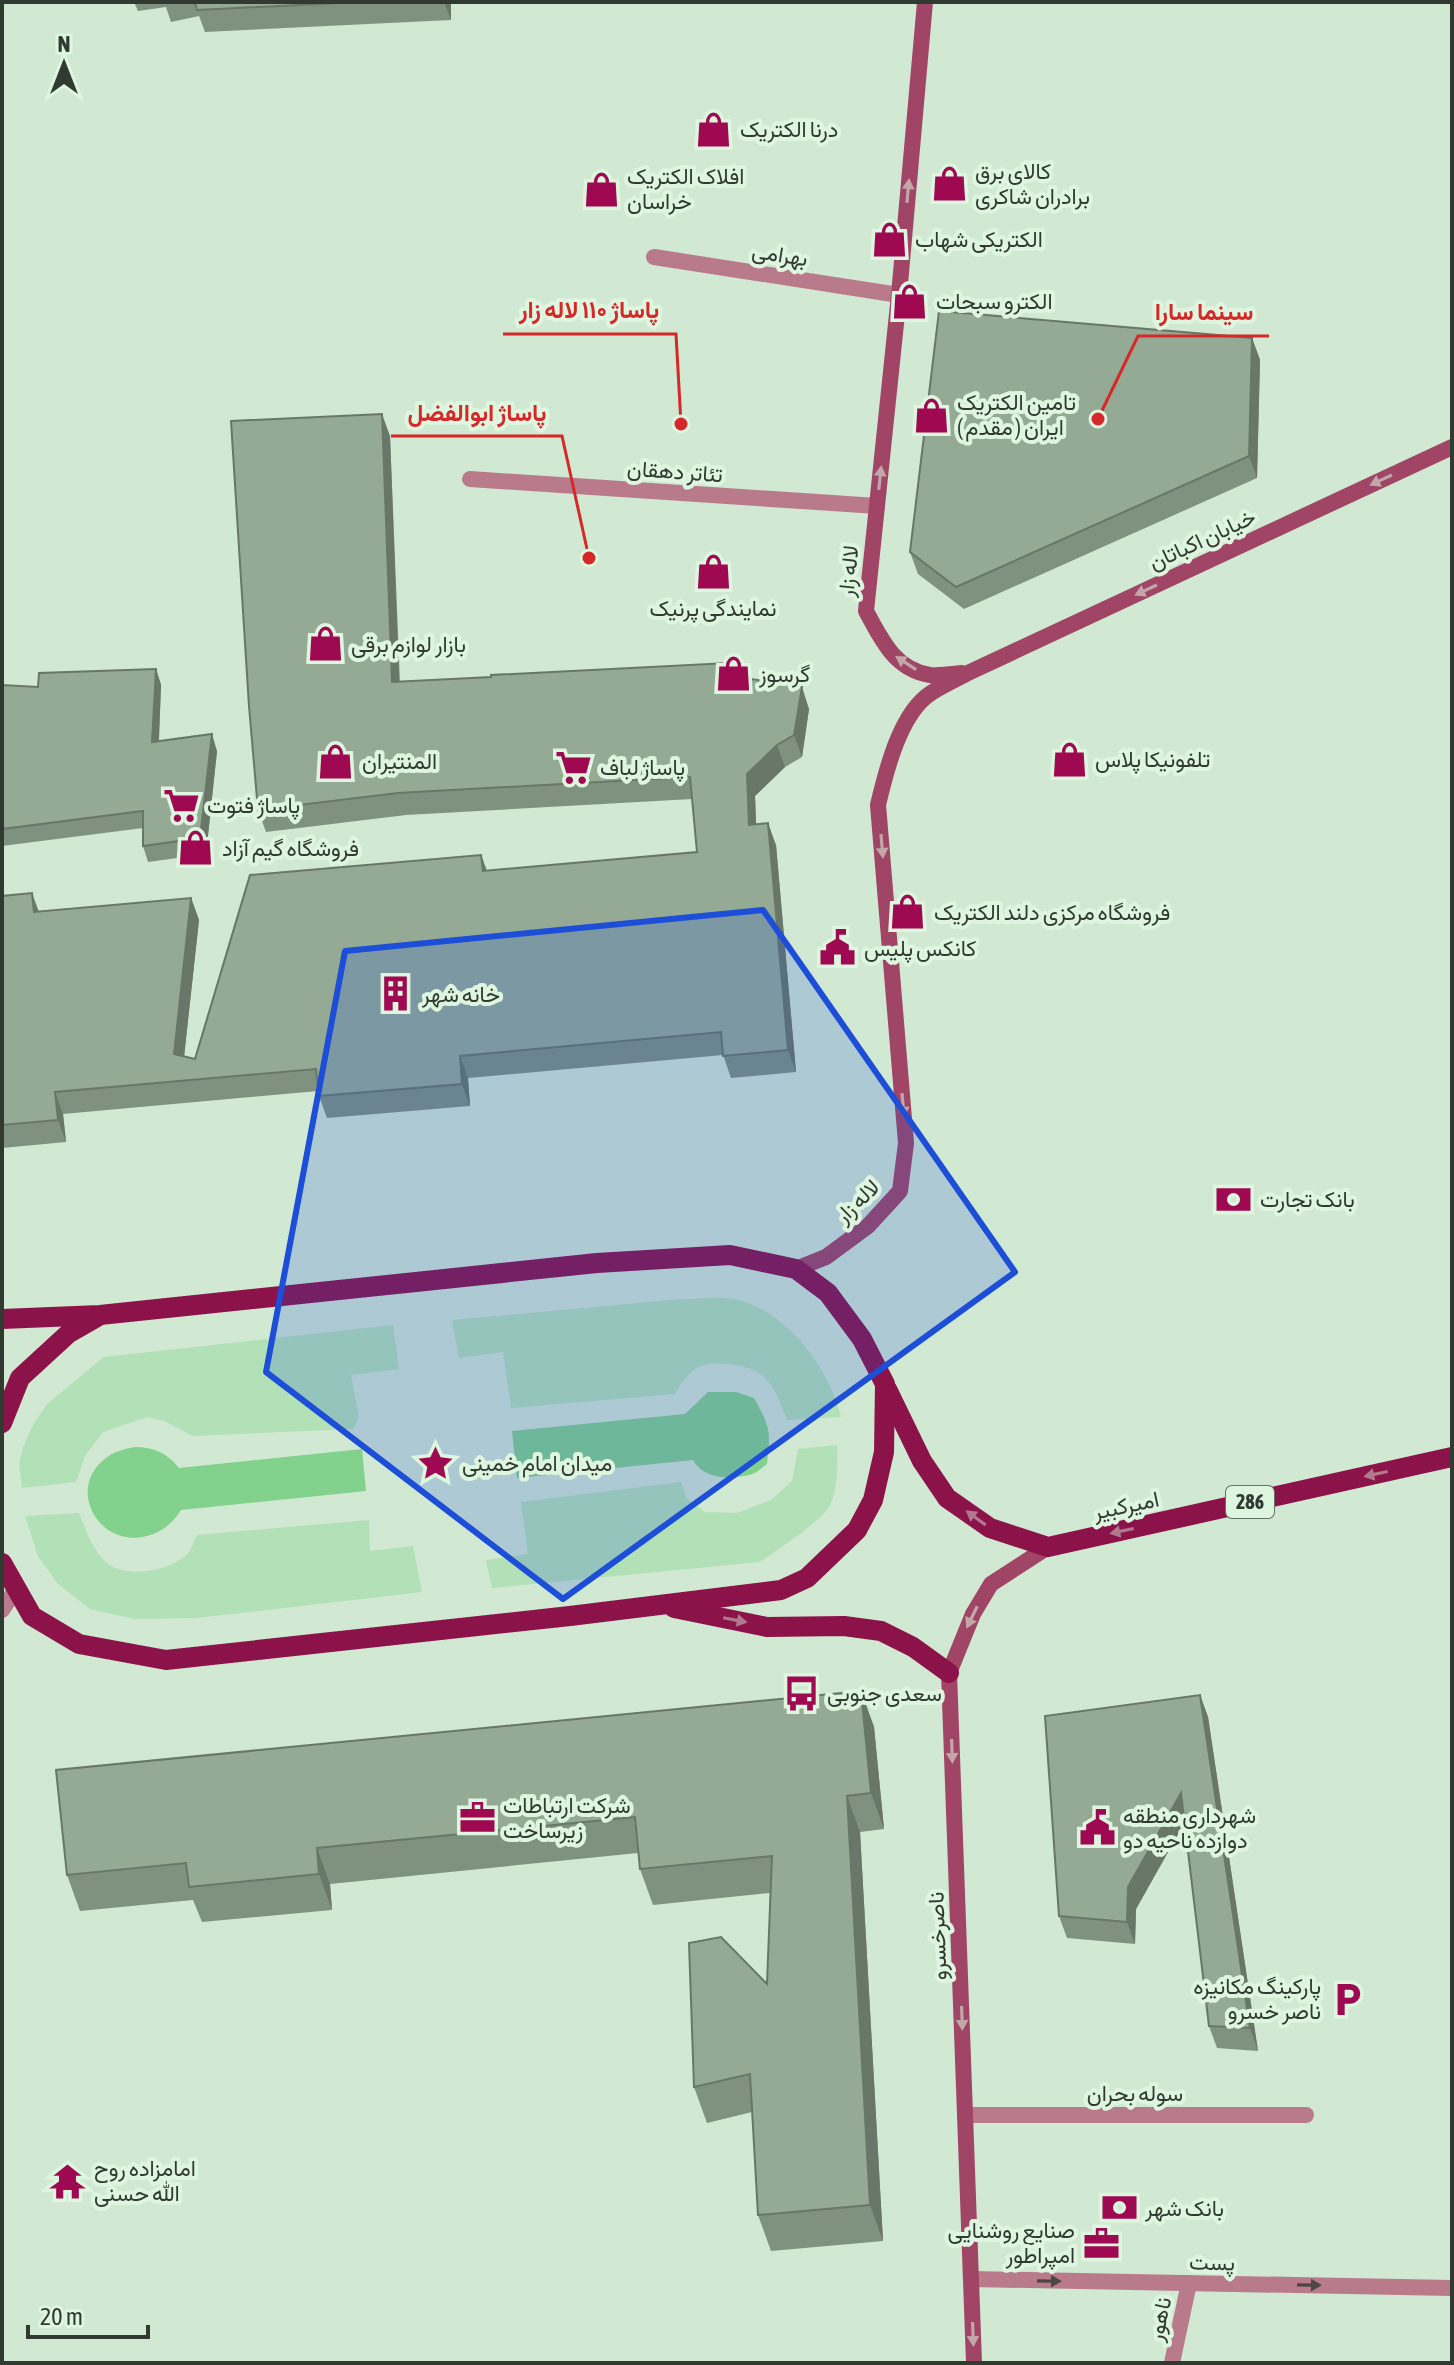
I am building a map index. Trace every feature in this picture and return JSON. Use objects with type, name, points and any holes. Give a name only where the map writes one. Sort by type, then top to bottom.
[{"type":"main road","name":"لاله زار","points":[[925,2],[866,611],[885,647],[906,667],[931,675],[970,672]]},
{"type":"main road","name":"خیابان اکباتان","points":[[970,672],[1452,447]]},
{"type":"main road","name":"لاله زار","points":[[796,1269],[826,1257],[868,1226],[900,1191],[906,1143],[878,805],[887,769],[906,721],[928,694],[970,672]]},
{"type":"main road","points":[[2,1319],[100,1315],[597,1263],[730,1255],[796,1269],[828,1293],[862,1339],[922,1461],[947,1498],[990,1528],[1048,1547]]},
{"type":"main road","points":[[2,1307],[35,1318]]},
{"type":"main road","points":[[2,1423],[20,1378],[69,1333],[100,1315]]},
{"type":"main road","points":[[2,1563],[32,1616],[79,1644],[166,1660],[781,1590],[807,1578],[830,1557],[857,1530],[873,1500],[884,1452],[885,1384]]},
{"type":"main road","name":"امیرکبیر","points":[[1048,1547],[1452,1457]]},
{"type":"main road","name":"ناصرخسرو","points":[[974,2363],[949,1673],[973,1614],[991,1584],[1048,1547]]},
{"type":"main road","points":[[658,1605],[767,1627],[844,1626],[881,1631],[913,1647],[949,1673]]},
{"type":"street","name":"بهرامی","points":[[654,257],[899,295]]},
{"type":"street","name":"تئاتر دهقان","points":[[470,479],[877,506]]},
{"type":"street","points":[[2,1610],[16,1589]]},
{"type":"street","name":"سوله بحران","points":[[965,2115],[1306,2115]]},
{"type":"street","name":"پست","points":[[971,2279],[1452,2288]]},
{"type":"street","name":"ناهور","points":[[1172,2363],[1189,2283]]},
{"type":"highlighted area","points":[[763,910],[1015,1272],[563,1599],[266,1372],[345,951]]},
{"type":"shaded area","name":"میدان امام خمینی","points":[[682,1299],[732,1299],[770,1314],[787,1327],[816,1361],[827,1379],[841,1417],[787,1420],[767,1379],[756,1371],[728,1364],[709,1364],[695,1369],[675,1394],[511,1408],[503,1352],[459,1358],[452,1320]]},
{"type":"shaded area","points":[[393,1325],[399,1369],[351,1375],[359,1417],[353,1429],[193,1436],[164,1421],[147,1417],[103,1432],[85,1456],[76,1482],[22,1488],[19,1464],[33,1425],[47,1404],[104,1357]]},
{"type":"shaded area","points":[[708,1392],[736,1392],[754,1398],[769,1436],[767,1464],[756,1472],[742,1477],[718,1476],[703,1471],[693,1460],[517,1478],[512,1431],[685,1414]]},
{"type":"shaded area","name":"میدان امام خمینی","points":[[837,1445],[836,1485],[829,1507],[807,1528],[760,1562],[492,1588],[486,1560],[528,1554],[521,1502],[681,1482],[686,1498],[705,1512],[737,1513],[771,1500],[792,1481],[798,1449]]},
{"type":"shaded area","points":[[135,1447],[160,1452],[179,1468],[362,1449],[366,1491],[181,1510],[171,1523],[158,1532],[130,1538],[115,1534],[102,1525],[88,1499],[88,1485],[94,1470],[106,1458]]},
{"type":"shaded area","points":[[79,1513],[90,1540],[102,1558],[115,1568],[137,1572],[161,1568],[182,1559],[197,1535],[369,1520],[370,1551],[413,1546],[422,1592],[197,1618],[134,1619],[90,1609],[57,1583],[38,1556],[25,1516]]},
{"type":"building","points":[[195,2],[360,2],[197,10]]},
{"type":"building","points":[[939,311],[1252,338],[1249,456],[956,587],[910,552]]},
{"type":"building","points":[[382,414],[392,682],[728,663],[725,675],[802,687],[794,735],[777,745],[747,774],[749,825],[768,823],[788,1050],[723,1056],[721,1032],[460,1056],[462,1084],[319,1096],[316,1069],[55,1092],[58,1120],[2,1125],[2,896],[32,893],[34,912],[191,898],[174,1054],[195,1059],[250,875],[481,855],[483,871],[697,852],[690,777],[398,793],[258,810],[231,421]]},
{"type":"building","points":[[156,669],[152,742],[212,734],[200,838],[143,846],[143,811],[2,829],[2,685],[38,687],[39,673]]},
{"type":"building","points":[[861,1691],[871,1793],[847,1796],[870,2205],[758,2215],[750,2074],[694,2087],[689,1943],[721,1937],[767,1984],[772,1856],[640,1869],[635,1817],[317,1848],[319,1874],[189,1887],[186,1863],[67,1875],[56,1770]]},
{"type":"building","points":[[1200,1695],[1250,2028],[1209,2026],[1181,1793],[1128,1887],[1127,1922],[1059,1916],[1045,1716]]},
{"type":"place","name":"درنا الکتریک","points":[[714,129]]},
{"type":"place","name":"کالای برق برادران شاکری","points":[[949,184]]},
{"type":"place","name":"افلاک الکتریک خراسان","points":[[601,189]]},
{"type":"place","name":"الکتریکی شهاب","points":[[889,239]]},
{"type":"place","name":"الکترو سبحات","points":[[910,301]]},
{"type":"place","name":"تامین الکتریک ایران ( مقدم )","points":[[931,415]]},
{"type":"place","name":"سینما سارا","points":[[1098,419]]},
{"type":"place","name":"پاساژ ۱۱۰ لاله زار","points":[[681,424]]},
{"type":"place","name":"پاساژ ابوالفضل","points":[[589,558]]},
{"type":"place","name":"نمایندگی پرنیک","points":[[713,572]]},
{"type":"place","name":"بازار لوازم برقی","points":[[325,644]]},
{"type":"place","name":"گرسوز","points":[[733,674]]},
{"type":"place","name":"تلفونیکا پلاس","points":[[1069,759]]},
{"type":"place","name":"المنتیران","points":[[336,761]]},
{"type":"place","name":"پاساژ لباف","points":[[574,767]]},
{"type":"place","name":"پاساژ فتوت","points":[[181,805]]},
{"type":"place","name":"فروشگاه گیم آزاد","points":[[196,848]]},
{"type":"place","name":"فروشگاه مرکزی دلند الکتریک","points":[[908,912]]},
{"type":"place","name":"کانکس پلیس","points":[[838,948]]},
{"type":"place","name":"خانه شهر","points":[[396,994]]},
{"type":"place","name":"بانک تجارت","points":[[1234,1199]]},
{"type":"place","name":"میدان امام خمینی","points":[[436,1463]]},
{"type":"place","name":"سعدی جنوبی","points":[[801,1693]]},
{"type":"place","name":"شرکت ارتباطات زیرساخت","points":[[477,1818]]},
{"type":"place","name":"شهرداری منطقه دوازده ناحیه دو","points":[[1097,1828]]},
{"type":"place","name":"پارکینگ مکانیزه ناصر خسرو","points":[[1347,1999]]},
{"type":"place","name":"امامزاده روح الله حسنی","points":[[68,2181]]},
{"type":"place","name":"بانک شهر","points":[[1119,2208]]},
{"type":"place","name":"صنایع روشنایی امپراطور","points":[[1101,2243]]}]
